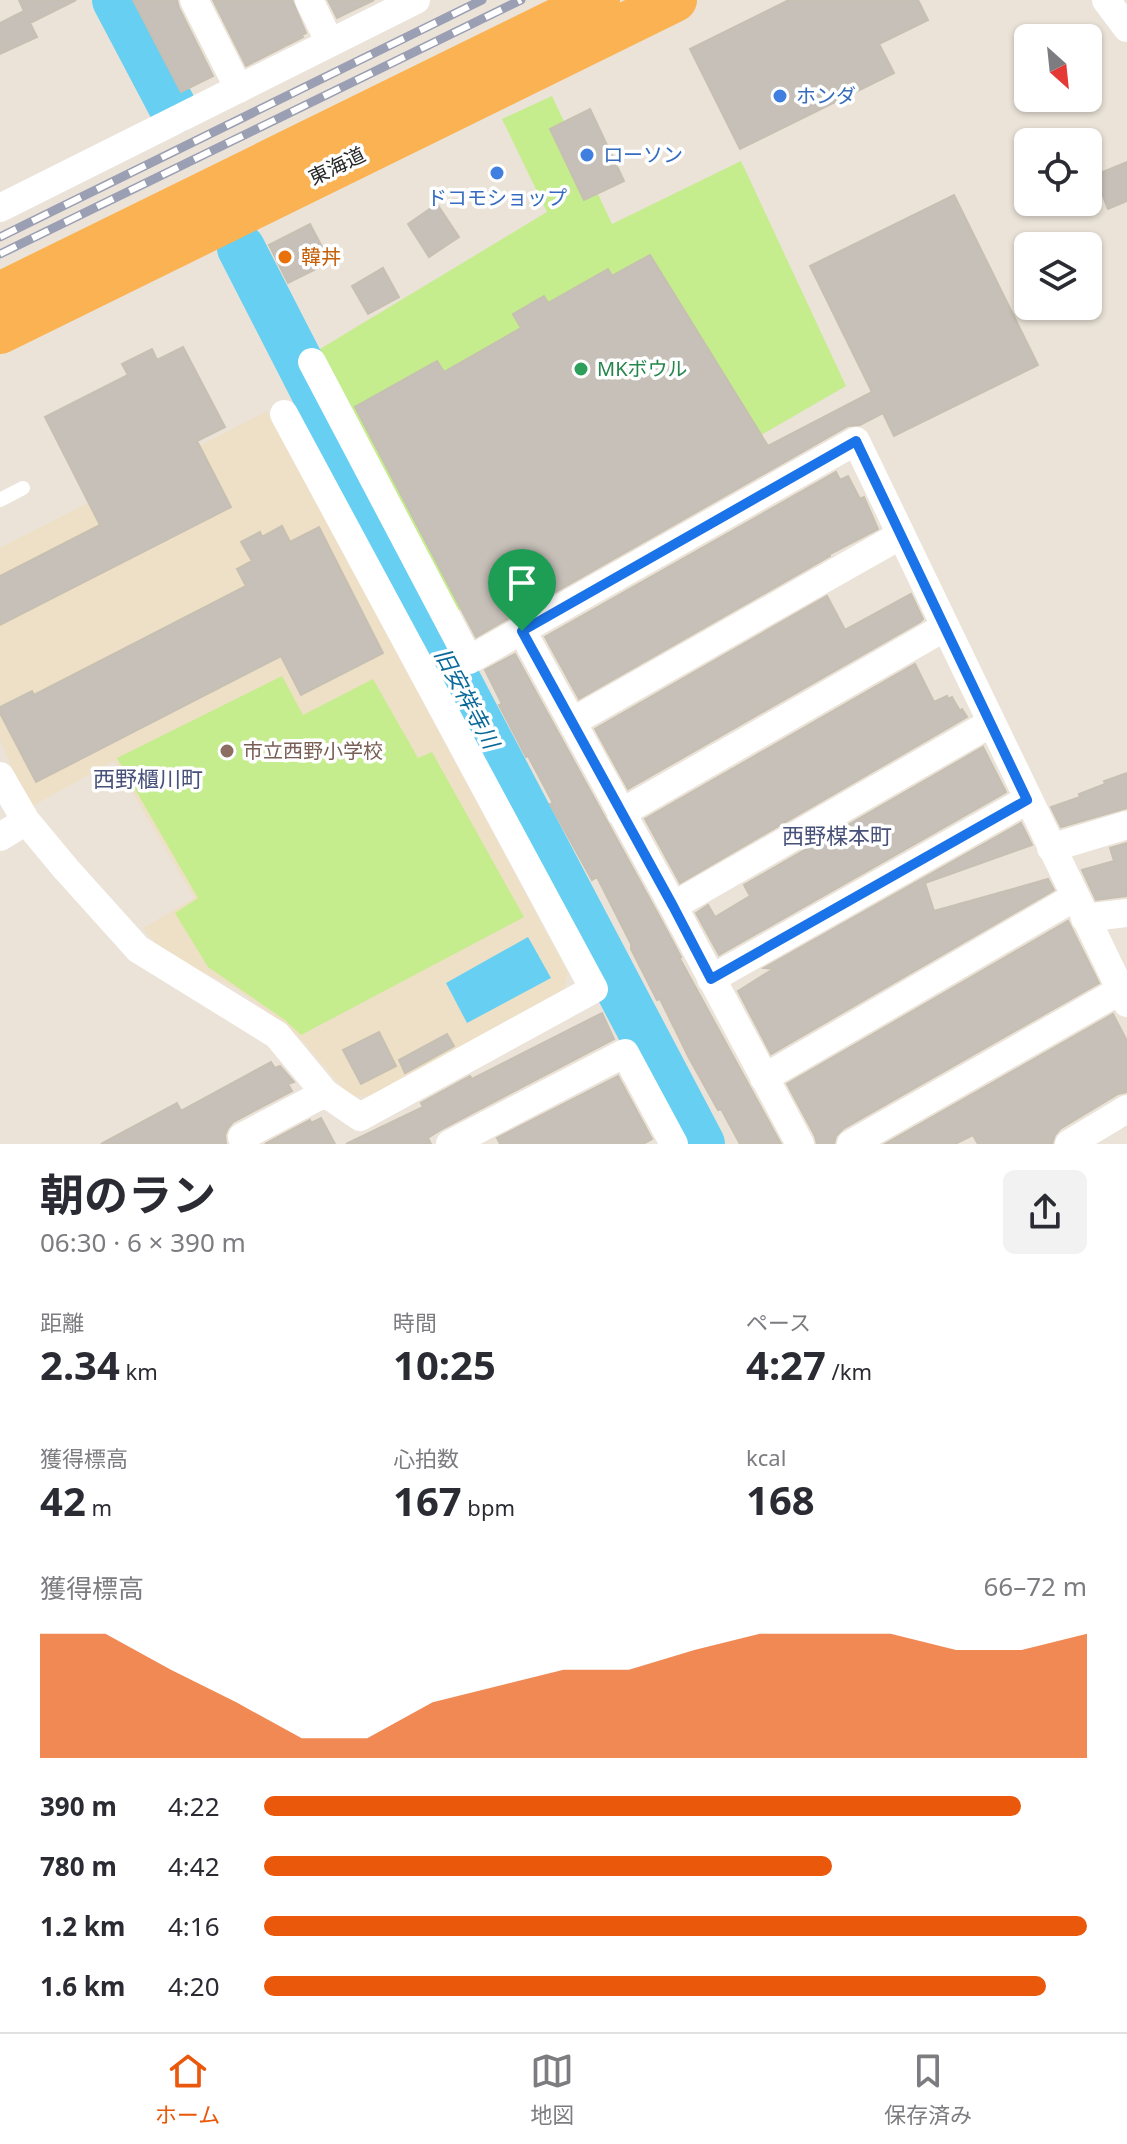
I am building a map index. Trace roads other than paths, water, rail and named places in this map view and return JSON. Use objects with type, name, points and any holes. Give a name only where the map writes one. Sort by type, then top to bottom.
[{"type":"highway","name":"東海道","points":[[0,294],[598,0]]},
{"type":"highway","name":"東海道","points":[[0,332],[675,0]]},
{"type":"street","points":[[194,0],[239,89]]},
{"type":"street","points":[[309,0],[330,43]]},
{"type":"street","points":[[0,208],[416,0]]},
{"type":"street","points":[[1106,0],[1127,28]]},
{"type":"street","points":[[312,362],[469,660],[856,441],[1124,996],[851,1144]]},
{"type":"street","points":[[0,776],[26,821],[138,949],[277,1035],[325,1093],[360,1117],[594,989],[284,414]]},
{"type":"street","points":[[572,722],[901,535]]},
{"type":"street","points":[[388,608],[430,587]]},
{"type":"street","points":[[621,813],[945,627]]},
{"type":"street","points":[[522,631],[800,1144]]},
{"type":"street","points":[[673,906],[991,723]]},
{"type":"street","points":[[711,979],[1027,800]]},
{"type":"street","points":[[0,837],[26,821]]},
{"type":"street","points":[[1051,848],[1127,825]]},
{"type":"street","points":[[764,1078],[1080,907],[1127,913]]},
{"type":"street","points":[[450,1144],[625,1053],[668,1142]]},
{"type":"street","points":[[245,1144],[242,1137],[325,1093]]},
{"type":"street","points":[[1069,1144],[1127,1109]]},
{"type":"lane","points":[[0,500],[23,488]]},
{"type":"water","points":[[528,937],[551,978],[467,1023],[446,983]]},
{"type":"waterway","name":"旧安祥寺川","points":[[116,0],[174,110]]},
{"type":"waterway","name":"旧安祥寺川","points":[[241,248],[323,408],[404,580],[701,1144]]},
{"type":"railway","points":[[0,237],[482,0]]},
{"type":"railway","points":[[0,254],[521,0]]},
{"type":"place","name":"ホンダ","points":[[780,96]]},
{"type":"place","name":"ローソン","points":[[587,155]]},
{"type":"place","name":"ドコモショップ","points":[[497,173]]},
{"type":"place","name":"韓丼","points":[[285,257]]},
{"type":"place","name":"MKボウル","points":[[581,369]]},
{"type":"place","name":"市立西野小学校","points":[[227,751]]},
{"type":"district","name":"西野櫃川町","points":[[148,779]]},
{"type":"district","name":"西野楳本町","points":[[837,836]]}]
